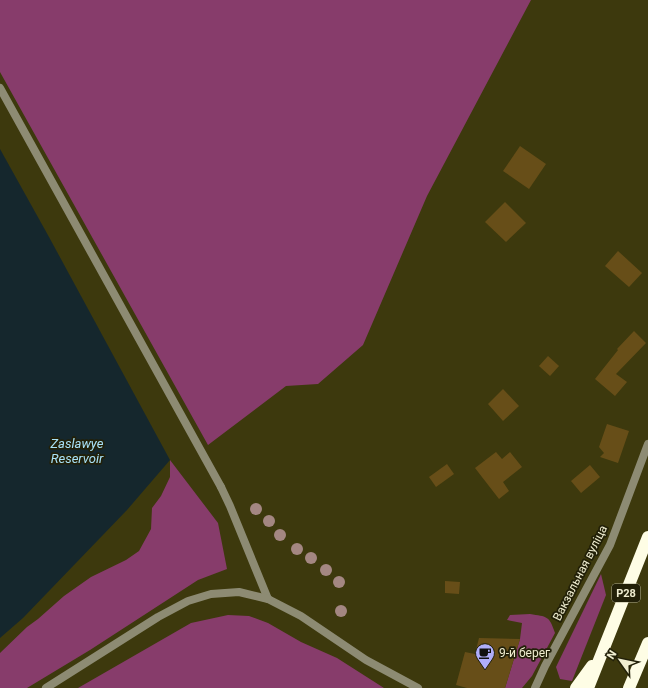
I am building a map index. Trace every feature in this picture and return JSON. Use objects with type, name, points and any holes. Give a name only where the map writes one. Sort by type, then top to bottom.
[{"type":"highway","name":"Р28","points":[[588,688],[648,537]]},
{"type":"highway","points":[[629,688],[648,643]]},
{"type":"highway","points":[[576,688],[604,649]]},
{"type":"street","points":[[0,88],[221,487],[268,599]]},
{"type":"street","name":"Вакзальная вуліца","points":[[535,688],[545,666],[610,545],[648,444]]},
{"type":"street","points":[[46,688],[158,617],[188,601],[211,594],[239,592],[268,599],[301,616],[366,660],[418,688]]},
{"type":"shaded area","points":[[0,0],[531,0],[427,196],[363,345],[318,384],[286,386],[208,445],[0,72]]},
{"type":"shaded area","points":[[170,460],[218,523],[227,569],[198,580],[90,650],[27,688],[0,688],[0,653],[27,627],[64,596],[91,577],[126,560],[139,551],[151,529],[152,508],[161,496],[170,477]]},
{"type":"shaded area","points":[[601,574],[606,595],[572,681],[560,679],[556,667]]},
{"type":"shaded area","points":[[530,614],[547,618],[555,633],[532,676],[522,688],[505,688],[520,639],[522,623],[507,620],[510,615]]},
{"type":"shaded area","points":[[228,615],[249,616],[268,623],[301,642],[337,658],[384,688],[78,688],[191,623]]},
{"type":"water","name":"Zaslawye Reservoir","points":[[0,149],[170,460],[127,510],[23,618],[0,638]]},
{"type":"building","points":[[520,146],[546,164],[529,189],[503,171]]},
{"type":"building","points":[[505,202],[526,223],[506,242],[485,222]]},
{"type":"building","points":[[618,251],[642,273],[629,287],[605,266]]},
{"type":"building","points":[[634,331],[646,343],[616,374],[627,382],[615,396],[595,379],[618,350],[617,349]]},
{"type":"building","points":[[548,356],[559,366],[550,376],[539,366]]},
{"type":"building","points":[[503,389],[519,406],[503,421],[488,404]]},
{"type":"building","points":[[607,424],[629,431],[618,463],[600,457],[604,453],[599,447]]},
{"type":"building","points":[[496,452],[502,459],[510,452],[522,467],[503,482],[509,491],[499,499],[475,468]]},
{"type":"building","points":[[447,464],[454,474],[436,487],[429,477]]},
{"type":"building","points":[[590,465],[600,477],[581,493],[571,481]]},
{"type":"building","points":[[445,581],[460,582],[459,594],[445,593]]},
{"type":"building","name":"9-й берег","points":[[479,638],[520,639],[505,688],[467,688],[456,685],[465,652],[475,654]]},
{"type":"place","name":"9-й берег","points":[[485,670]]}]
